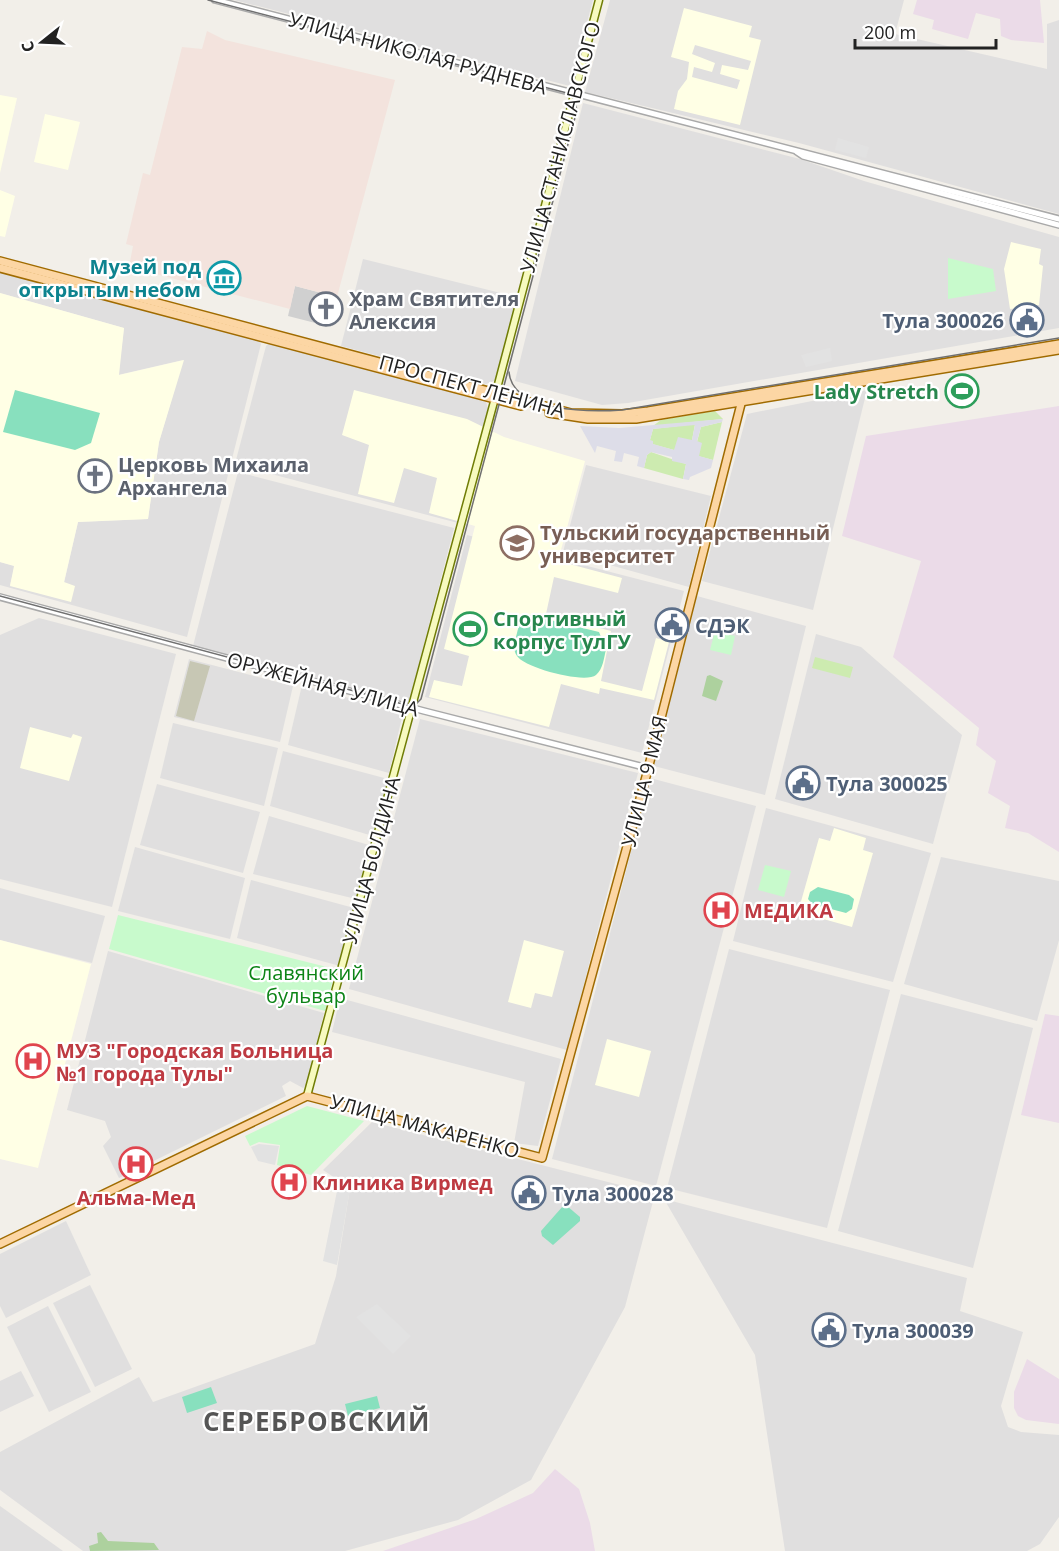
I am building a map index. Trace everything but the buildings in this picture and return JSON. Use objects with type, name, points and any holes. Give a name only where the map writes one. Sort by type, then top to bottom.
[{"type":"main road","name":"УЛИЦА СТАНИСЛАВСКОГО","points":[[495,395],[599,0]]},
{"type":"main road","name":"ПРОСПЕКТ ЛЕНИНА","points":[[0,261],[79,285],[545,408],[594,415],[648,411],[742,399],[1059,350]]},
{"type":"main road","name":"ПРОСПЕКТ ЛЕНИНА","points":[[0,268],[79,285]]},
{"type":"main road","name":"ПРОСПЕКТ ЛЕНИНА","points":[[495,395],[572,418],[620,420],[721,405],[742,399],[1059,344]]},
{"type":"main road","name":"УЛИЦА БОЛДИНА","points":[[307,1096],[495,395]]},
{"type":"main road","name":"УЛИЦА 9 МАЯ","points":[[542,1158],[648,768],[742,399]]},
{"type":"main road","name":"УЛИЦА МАКАРЕНКО","points":[[307,1096],[542,1158]]},
{"type":"main road","points":[[0,1244],[307,1096]]},
{"type":"street","name":"УЛИЦА НИКОЛАЯ РУДНЕВА","points":[[215,0],[1059,219]]},
{"type":"street","name":"УЛИЦА НИКОЛАЯ РУДНЕВА","points":[[796,151],[803,156],[1059,225]]},
{"type":"street","name":"ОРУЖЕЙНАЯ УЛИЦА","points":[[0,597],[648,768]]},
{"type":"shaded area","points":[[234,0],[593,0],[570,86]]},
{"type":"shaded area","points":[[610,0],[904,0],[895,34],[1047,69],[1047,24],[1059,20],[1059,214],[799,143],[585,92]]},
{"type":"shaded area","points":[[917,0],[1040,0],[1044,43],[1011,40],[1001,36],[1000,19],[976,13],[968,39],[932,29],[934,20],[913,14]]},
{"type":"shaded area","points":[[684,8],[752,26],[749,37],[761,40],[740,125],[674,109],[678,91],[687,79],[689,62],[671,57]],"holes":[[[695,45],[751,61],[748,70],[722,65],[720,74],[740,80],[737,89],[692,77],[694,67],[712,72],[715,63],[692,54]]]},
{"type":"shaded area","points":[[207,31],[225,40],[395,80],[337,297],[295,286],[290,309],[129,267],[133,246],[126,244],[143,173],[150,175],[182,47],[202,49]]},
{"type":"shaded area","points":[[0,95],[17,98],[0,173]]},
{"type":"shaded area","points":[[583,103],[800,159],[864,181],[1059,237],[1059,328],[628,403],[602,405],[515,381]]},
{"type":"shaded area","points":[[45,114],[80,122],[68,170],[34,162]]},
{"type":"shaded area","points":[[838,138],[869,147],[866,158],[835,150]]},
{"type":"shaded area","points":[[0,190],[15,196],[5,237],[0,236]]},
{"type":"shaded area","points":[[1011,242],[1041,249],[1039,264],[1043,266],[1039,305],[1010,309],[1004,269]]},
{"type":"shaded area","points":[[363,259],[517,297],[496,380],[486,384],[341,346]]},
{"type":"shaded area","points":[[0,270],[258,339],[261,344],[187,637],[0,585],[0,562],[15,566],[10,585],[64,583],[78,522],[148,519],[159,442],[183,360],[118,375],[124,328],[0,293]]},
{"type":"shaded area","points":[[295,286],[337,297],[331,327],[288,316]]},
{"type":"shaded area","points":[[0,293],[124,328],[119,375],[184,360],[159,442],[148,519],[78,522],[64,582],[75,586],[71,602],[10,586],[14,566],[0,562]]},
{"type":"shaded area","points":[[270,342],[486,402],[488,408],[458,523],[241,466],[236,460],[266,346]]},
{"type":"shaded area","points":[[830,348],[832,361],[806,367],[801,355]]},
{"type":"shaded area","name":"Тульский государственный университет","points":[[354,390],[467,419],[504,437],[585,461],[558,561],[622,578],[618,593],[554,577],[546,614],[611,631],[601,681],[642,691],[656,638],[669,642],[654,700],[600,688],[599,694],[561,684],[549,727],[429,697],[434,680],[462,686],[469,656],[444,649],[475,526],[429,513],[437,478],[404,468],[394,503],[358,494],[369,445],[342,435]]},
{"type":"shaded area","points":[[867,390],[813,610],[702,581],[747,414]]},
{"type":"shaded area","points":[[1059,406],[1059,852],[1028,833],[1005,828],[1010,806],[988,793],[996,761],[976,745],[979,728],[893,657],[921,561],[842,536],[866,436]]},
{"type":"shaded area","points":[[723,419],[722,422],[701,427],[697,441],[702,443],[699,456],[713,460],[711,468],[690,477],[689,480],[683,479],[686,464],[672,461],[672,457],[651,452],[647,455],[644,468],[637,466],[639,457],[624,453],[622,462],[614,461],[616,451],[597,446],[595,453],[580,426],[619,428]],"holes":[[[695,425],[692,440],[678,437],[674,450],[653,444],[650,440],[653,429]]]},
{"type":"shaded area","points":[[586,465],[711,496],[689,587],[563,552]]},
{"type":"shaded area","points":[[238,472],[454,528],[409,702],[193,646]]},
{"type":"shaded area","points":[[467,535],[684,591],[642,753],[425,697]]},
{"type":"shaded area","points":[[697,596],[806,626],[765,795],[654,766]]},
{"type":"shaded area","points":[[39,618],[176,654],[112,907],[0,879],[0,635]]},
{"type":"shaded area","points":[[816,634],[861,647],[962,735],[933,844],[775,799]]},
{"type":"shaded area","points":[[189,659],[293,686],[280,742],[174,717]]},
{"type":"shaded area","points":[[190,661],[210,666],[194,721],[176,716]]},
{"type":"shaded area","points":[[302,685],[403,713],[389,773],[288,745]]},
{"type":"shaded area","points":[[420,719],[638,773],[567,1050],[349,989]]},
{"type":"shaded area","points":[[173,723],[278,748],[264,806],[160,778]]},
{"type":"shaded area","points":[[30,727],[71,738],[73,734],[82,737],[69,781],[20,768]]},
{"type":"shaded area","points":[[283,751],[388,779],[373,836],[270,806]]},
{"type":"shaded area","points":[[650,778],[756,806],[656,1186],[552,1159]]},
{"type":"shaded area","points":[[157,784],[260,812],[243,873],[140,845]]},
{"type":"shaded area","points":[[766,808],[931,853],[893,982],[733,941]]},
{"type":"shaded area","points":[[269,816],[369,845],[356,899],[253,874]]},
{"type":"shaded area","points":[[834,828],[866,838],[863,850],[873,853],[852,927],[798,912],[819,838],[830,841]]},
{"type":"shaded area","points":[[135,847],[245,878],[230,939],[118,911]]},
{"type":"shaded area","points":[[941,857],[1059,881],[1059,940],[1037,1021],[904,984]]},
{"type":"shaded area","points":[[251,880],[354,908],[340,966],[237,938]]},
{"type":"shaded area","points":[[0,888],[105,916],[92,963],[0,940]]},
{"type":"shaded area","name":"МУЗ \"Городская Больница №1 города Тулы\"","points":[[0,940],[91,964],[38,1168],[0,1159]]},
{"type":"shaded area","points":[[524,940],[564,951],[552,997],[535,993],[531,1008],[508,1002]]},
{"type":"shaded area","points":[[729,949],[890,990],[827,1228],[667,1188]]},
{"type":"shaded area","points":[[108,951],[324,1013],[306,1085],[303,1088],[290,1081],[282,1086],[286,1096],[119,1178],[103,1146],[111,1137],[105,1121],[67,1110]]},
{"type":"shaded area","points":[[901,994],[1033,1028],[973,1268],[838,1231]]},
{"type":"shaded area","points":[[340,998],[561,1059],[538,1146],[514,1143],[525,1082],[332,1032]]},
{"type":"shaded area","points":[[1045,1014],[1059,1016],[1059,1123],[1021,1115]]},
{"type":"shaded area","points":[[607,1039],[651,1051],[639,1097],[595,1085]]},
{"type":"shaded area","points":[[372,1122],[655,1194],[625,1307],[531,1480],[458,1520],[345,1551],[83,1551],[0,1490],[0,1452],[139,1377],[153,1402],[315,1344],[336,1276],[350,1188],[323,1170]]},
{"type":"shaded area","points":[[259,1144],[279,1146],[275,1165],[258,1161],[251,1147]]},
{"type":"shaded area","points":[[338,1186],[350,1189],[337,1265],[323,1261]]},
{"type":"shaded area","points":[[664,1199],[967,1278],[960,1311],[1023,1332],[1001,1406],[1008,1427],[1021,1432],[1059,1435],[1059,1517],[1040,1544],[1027,1551],[785,1551],[755,1355]]},
{"type":"shaded area","points":[[66,1221],[91,1275],[6,1318],[0,1306],[0,1254]]},
{"type":"shaded area","points":[[90,1285],[132,1369],[95,1387],[53,1303]]},
{"type":"shaded area","points":[[377,1304],[411,1336],[393,1354],[356,1317]]},
{"type":"shaded area","points":[[48,1306],[91,1392],[49,1412],[7,1327]]},
{"type":"shaded area","points":[[1027,1359],[1059,1379],[1059,1424],[1026,1420],[1018,1416],[1014,1408],[1014,1392]]},
{"type":"shaded area","points":[[21,1371],[34,1396],[0,1412],[0,1381]]},
{"type":"shaded area","points":[[555,1469],[579,1489],[590,1523],[595,1551],[383,1551],[476,1519],[533,1493]]},
{"type":"shaded area","points":[[0,1506],[63,1551],[0,1551]]},
{"type":"green space","points":[[948,258],[993,269],[996,291],[948,299]]},
{"type":"green space","points":[[15,390],[100,413],[91,443],[75,450],[3,432]]},
{"type":"green space","points":[[715,411],[723,419],[653,426],[661,420]]},
{"type":"green space","points":[[722,422],[713,460],[698,456],[697,442],[701,427]]},
{"type":"green space","points":[[695,424],[692,440],[674,450],[652,444],[650,440],[653,429]]},
{"type":"green space","points":[[651,452],[686,464],[683,479],[644,468],[647,455]]},
{"type":"green space","points":[[530,615],[599,632],[606,649],[598,673],[580,678],[543,670],[522,661],[515,653],[515,642],[520,624]]},
{"type":"green space","points":[[715,631],[735,636],[731,655],[710,650]]},
{"type":"green space","points":[[815,657],[853,667],[850,678],[812,668]]},
{"type":"green space","points":[[710,675],[723,681],[716,701],[702,696],[707,676]]},
{"type":"green space","points":[[765,865],[791,871],[784,897],[758,890]]},
{"type":"green space","points":[[818,887],[849,895],[854,899],[852,909],[846,913],[812,904],[808,899],[810,892]]},
{"type":"green space","name":"Славянский бульвар","points":[[118,915],[339,970],[335,971],[325,1011],[109,949]]},
{"type":"green space","points":[[307,1106],[364,1121],[311,1175],[277,1165],[280,1145],[259,1142],[250,1146],[245,1136]]},
{"type":"green space","points":[[563,1206],[567,1206],[580,1217],[580,1221],[553,1245],[542,1236],[541,1231]]},
{"type":"green space","points":[[211,1387],[217,1403],[187,1413],[182,1397]]},
{"type":"green space","points":[[377,1396],[380,1408],[348,1416],[345,1404]]},
{"type":"green space","points":[[101,1532],[108,1541],[154,1543],[159,1550],[90,1551],[89,1546],[98,1543],[97,1533]]},
{"type":"tram line","points":[[0,596],[410,706],[415,705],[421,699],[577,110],[574,99],[567,93],[208,0]]},
{"type":"tram line","points":[[509,372],[514,385],[524,396],[538,403],[574,410],[622,410],[1059,338]]},
{"type":"place","name":"Музей под открытым небом","points":[[224,278]]},
{"type":"place","name":"Храм Святителя Алексия","points":[[326,309]]},
{"type":"place","name":"Тула 300026","points":[[1027,320]]},
{"type":"place","name":"Lady Stretch","points":[[962,391]]},
{"type":"place","name":"Церковь Михаила Архангела","points":[[95,476]]},
{"type":"place","name":"Тульский государственный университет","points":[[517,543]]},
{"type":"place","name":"СДЭК","points":[[672,625]]},
{"type":"place","name":"Спортивный корпус ТулГУ","points":[[470,629]]},
{"type":"place","name":"Тула 300025","points":[[803,783]]},
{"type":"place","name":"МЕДИКА","points":[[721,910]]},
{"type":"place","name":"МУЗ \"Городская Больница №1 города Тулы\"","points":[[33,1061]]},
{"type":"place","name":"Альма-Мед","points":[[136,1164]]},
{"type":"place","name":"Клиника Вирмед","points":[[289,1182]]},
{"type":"place","name":"Тула 300028","points":[[529,1193]]},
{"type":"place","name":"Тула 300039","points":[[829,1330]]},
{"type":"district","name":"СЕРЕБРОВСКИЙ","points":[[317,1421]]}]
